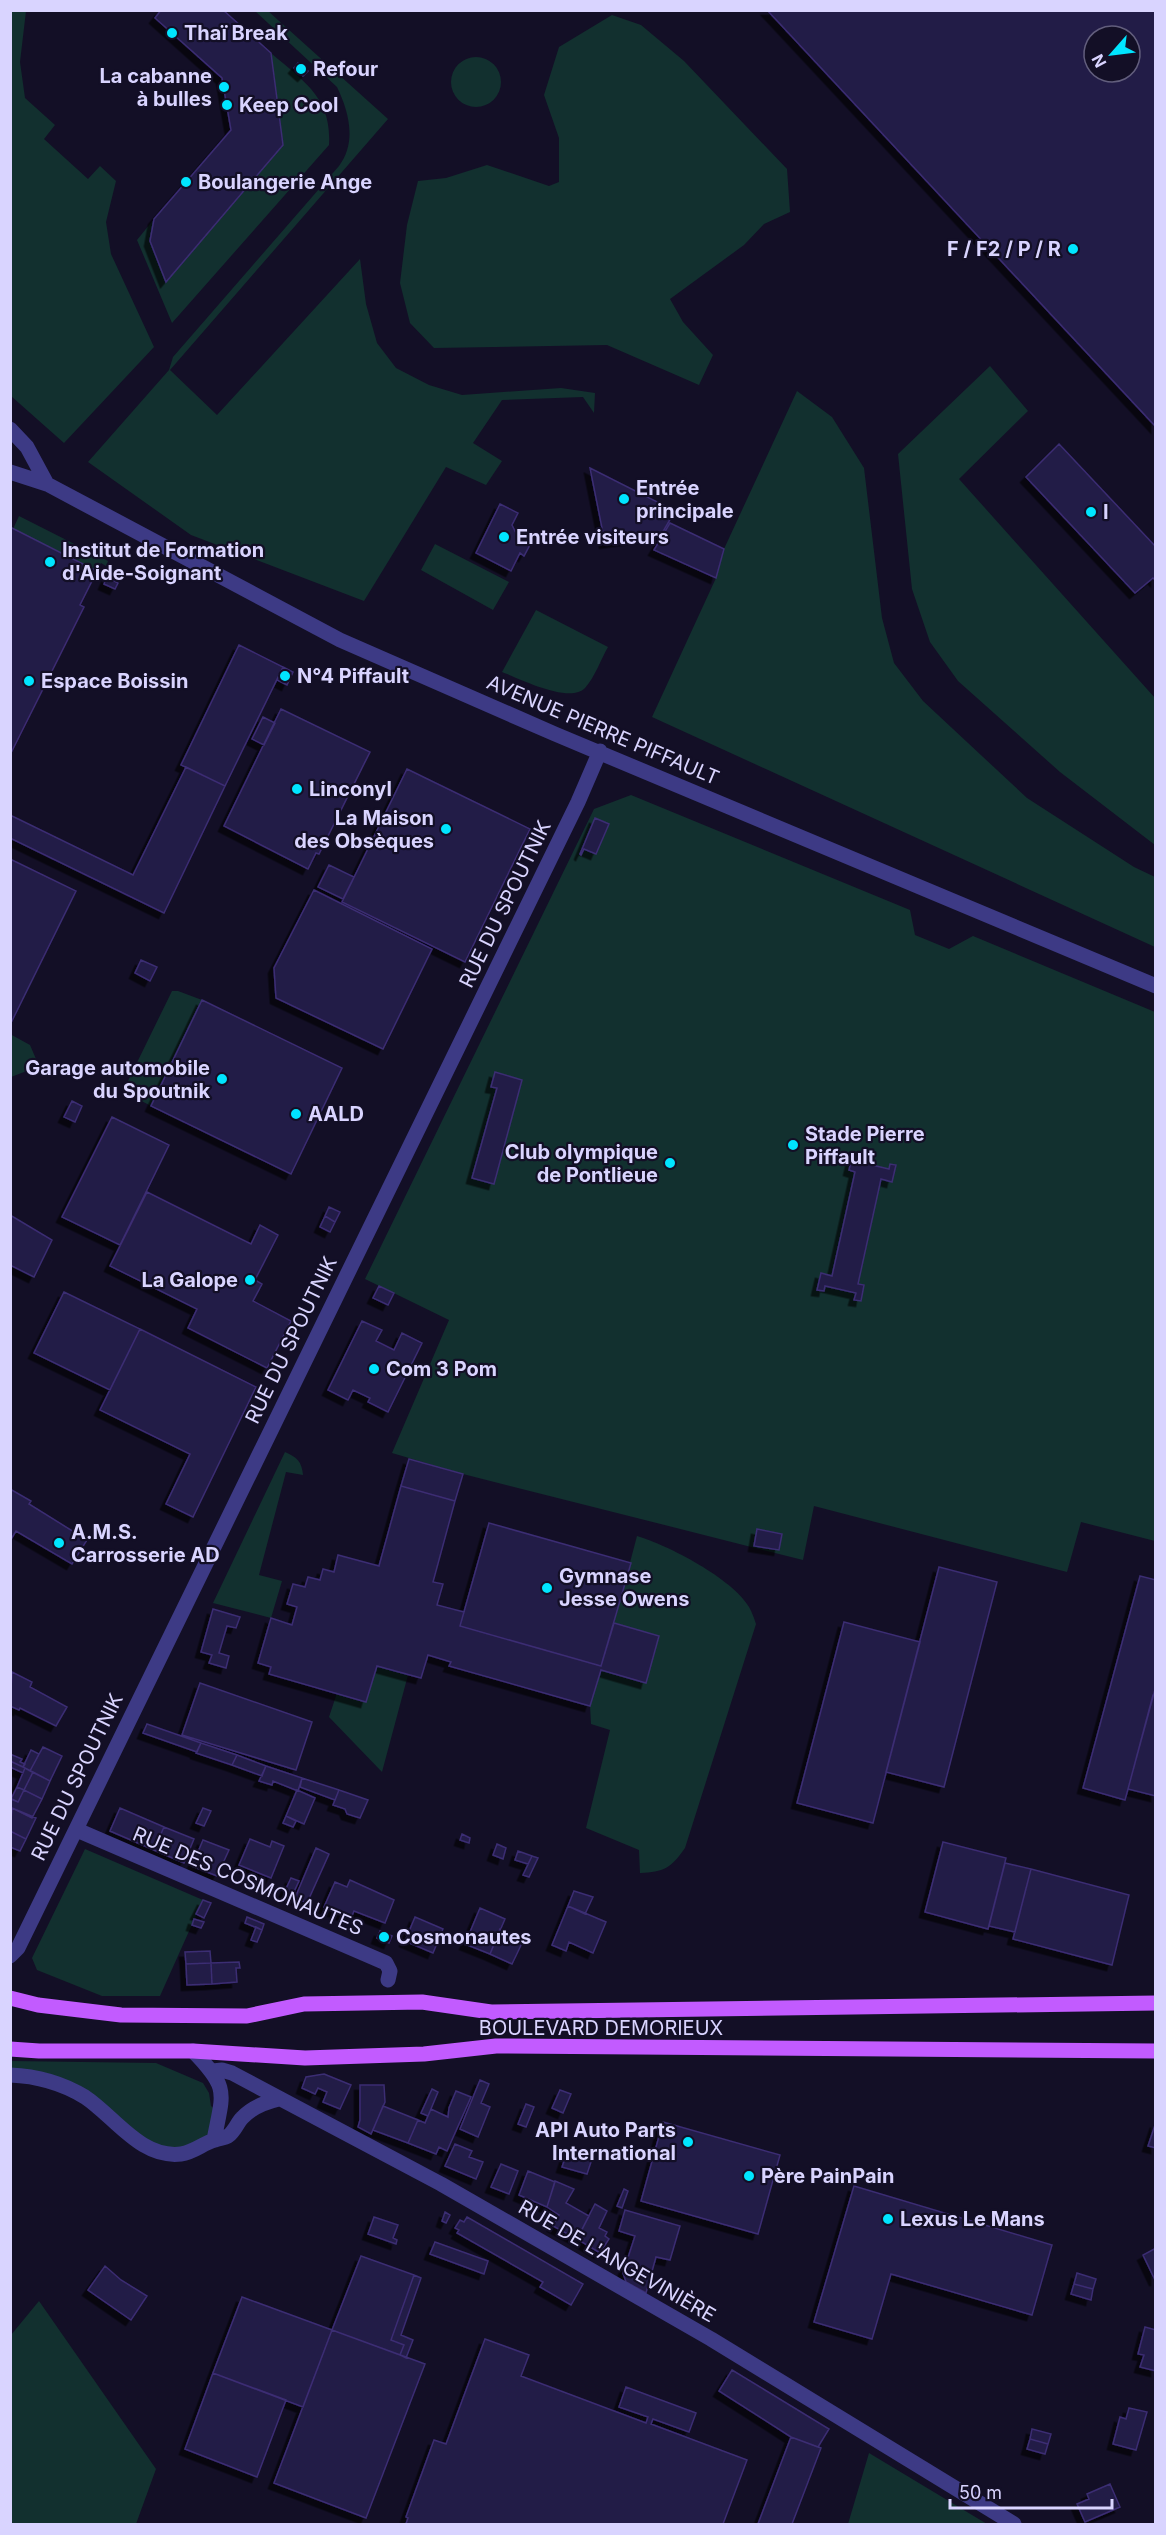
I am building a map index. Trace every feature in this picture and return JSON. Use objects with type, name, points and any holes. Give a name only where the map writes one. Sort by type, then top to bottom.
[{"type":"main road","points":[[10,1998],[38,2005]]},
{"type":"main road","name":"BOULEVARD DEMORIEUX","points":[[38,2005],[121,2015],[247,2016],[304,2004],[422,2002],[491,2013],[1155,2003]]},
{"type":"main road","points":[[10,2009],[38,2005]]},
{"type":"main road","name":"BOULEVARD DEMORIEUX","points":[[10,2049],[39,2052],[193,2051],[305,2058],[424,2055],[496,2046],[1155,2051]]},
{"type":"street","points":[[10,429],[27,447],[47,484]]},
{"type":"street","points":[[10,435],[27,447]]},
{"type":"street","name":"AVENUE PIERRE PIFFAULT","points":[[10,472],[47,484],[340,640],[555,734],[1155,986]]},
{"type":"street","name":"RUE DU SPOUTNIK","points":[[14,1952],[77,1830],[152,1670],[573,812],[600,751]]},
{"type":"street","name":"RUE DES COSMONAUTES","points":[[77,1830],[386,1964],[390,1971],[388,1980]]},
{"type":"street","points":[[193,2051],[213,2071],[220,2086],[222,2104],[214,2140]]},
{"type":"street","name":"RUE DE L'ANGEVINIÈRE","points":[[213,2071],[222,2070],[232,2073],[441,2184],[700,2333],[1014,2524]]},
{"type":"street","points":[[10,2075],[29,2076],[67,2088],[86,2098],[139,2142],[159,2152],[180,2154],[193,2151],[229,2135],[243,2118],[256,2108],[279,2099]]},
{"type":"green space","points":[[10,11],[26,11],[20,62],[25,98],[55,125],[44,139],[88,179],[100,166],[116,181],[106,222],[111,254],[154,347],[64,443],[11,396]]},
{"type":"green space","points":[[255,11],[268,11],[388,119],[170,370],[217,415],[360,259],[366,304],[377,343],[396,368],[429,385],[462,395],[561,388],[595,393],[594,413],[583,397],[502,400],[473,443],[502,461],[486,485],[446,467],[364,601],[191,535],[88,462],[169,370],[173,357],[345,157],[349,137],[348,117],[337,87]]},
{"type":"green space","points":[[612,15],[641,25],[684,61],[787,169],[790,212],[764,224],[744,245],[670,299],[683,322],[713,355],[699,385],[607,345],[434,348],[410,323],[400,283],[407,225],[418,181],[446,178],[487,165],[549,186],[559,182],[559,138],[544,95],[559,47]]},
{"type":"green space","points":[[271,53],[304,82],[320,102],[329,128],[329,145],[172,323],[137,240],[154,219],[283,145]]},
{"type":"green space","points":[[476,57],[485,59],[496,68],[501,82],[499,91],[490,102],[476,107],[467,105],[456,96],[451,82],[453,73],[462,62]]},
{"type":"green space","points":[[990,366],[1028,411],[959,479],[1155,698],[1155,845],[1060,772],[958,681],[930,642],[912,589],[898,454]]},
{"type":"green space","points":[[797,391],[832,417],[864,468],[882,618],[894,663],[923,701],[1027,798],[1134,867],[1155,877],[1155,947],[652,717],[716,578],[724,549]]},
{"type":"green space","points":[[19,516],[108,561],[106,566],[101,563],[97,571],[13,529]]},
{"type":"green space","points":[[435,544],[509,582],[493,610],[421,570]]},
{"type":"green space","points":[[536,610],[608,647],[589,684],[578,692],[557,692],[545,689],[502,672]]},
{"type":"green space","name":"Stade Pierre Piffault","points":[[631,795],[910,910],[915,935],[949,949],[973,936],[1155,1012],[1155,1541],[1081,1522],[1067,1572],[814,1506],[803,1560],[463,1474],[392,1453],[449,1320],[365,1279],[594,809]]},
{"type":"green space","points":[[172,991],[202,1000],[151,1106],[134,1097],[126,1085]]},
{"type":"green space","points":[[10,1034],[30,1045],[36,1059],[32,1069],[11,1077]]},
{"type":"green space","points":[[285,1452],[298,1460],[303,1475],[286,1472],[259,1575],[282,1581],[271,1618],[213,1603]]},
{"type":"green space","points":[[637,1536],[699,1564],[729,1585],[750,1609],[756,1624],[685,1848],[666,1868],[640,1873],[639,1850],[586,1828],[610,1730],[591,1724],[590,1706],[601,1670],[646,1683],[659,1636],[614,1623]]},
{"type":"green space","points":[[377,1666],[408,1675],[382,1772],[329,1717],[337,1693]]},
{"type":"green space","points":[[85,1849],[203,1900],[160,1996],[102,1996],[37,1970],[32,1958]]},
{"type":"green space","points":[[10,2061],[156,2063],[203,2083],[209,2093],[211,2106],[221,2115],[214,2140],[168,2154],[85,2098],[11,2075]]},
{"type":"green space","points":[[39,2301],[156,2469],[136,2524],[11,2524],[11,2335]]},
{"type":"green space","points":[[869,2453],[987,2524],[848,2524]]},
{"type":"building","points":[[161,10],[223,10],[271,53],[283,145],[166,282],[150,241],[154,219],[231,130],[222,78],[155,18]]},
{"type":"building","name":"F / F2 / P / R","points":[[767,10],[1156,10],[1156,427]]},
{"type":"building","name":"Refour","points":[[298,63],[308,71],[303,76],[294,68]]},
{"type":"building","name":"I","points":[[1059,444],[1156,547],[1156,581],[1153,578],[1135,593],[1026,477]]},
{"type":"building","name":"Entrée principale","points":[[590,468],[675,511],[661,535],[605,543]]},
{"type":"building","name":"Entrée visiteurs","points":[[500,504],[518,513],[512,525],[516,533],[532,541],[524,556],[520,553],[511,571],[476,553]]},
{"type":"building","points":[[670,523],[724,549],[716,578],[654,550]]},
{"type":"building","name":"Espace Boissin","points":[[10,527],[97,571],[80,605],[84,607],[10,755]]},
{"type":"building","points":[[107,577],[118,583],[115,589],[104,584]]},
{"type":"building","points":[[239,645],[283,667],[225,786],[181,765]]},
{"type":"building","name":"N°4 Piffault","points":[[283,667],[293,672],[287,685],[277,680]]},
{"type":"building","name":"Linconyl","points":[[281,709],[370,752],[319,854],[316,853],[308,869],[224,826]]},
{"type":"building","points":[[263,717],[275,723],[264,745],[252,739]]},
{"type":"building","points":[[186,767],[225,786],[164,913],[10,838],[10,815],[133,875]]},
{"type":"building","points":[[407,769],[530,829],[465,962],[342,902]]},
{"type":"building","points":[[595,818],[609,824],[596,854],[584,849],[581,855],[580,854]]},
{"type":"building","points":[[10,859],[76,891],[10,1025]]},
{"type":"building","points":[[329,865],[354,877],[343,899],[318,887]]},
{"type":"building","points":[[314,890],[432,949],[383,1049],[276,998],[274,968]]},
{"type":"building","points":[[141,960],[157,967],[150,981],[135,973]]},
{"type":"building","points":[[202,1000],[342,1068],[291,1174],[151,1106]]},
{"type":"building","points":[[495,1072],[522,1080],[494,1184],[472,1178],[497,1088],[491,1087]]},
{"type":"building","points":[[72,1101],[82,1106],[75,1122],[64,1117]]},
{"type":"building","points":[[112,1117],[169,1145],[120,1245],[62,1217]]},
{"type":"building","points":[[853,1154],[860,1156],[859,1162],[889,1169],[890,1164],[896,1165],[892,1182],[881,1179],[858,1284],[864,1285],[861,1301],[854,1300],[856,1293],[825,1286],[824,1291],[817,1290],[821,1273],[832,1276],[855,1172],[849,1170]]},
{"type":"building","points":[[147,1192],[251,1244],[260,1225],[278,1235],[255,1280],[262,1284],[253,1301],[291,1321],[267,1368],[188,1328],[197,1309],[110,1266]]},
{"type":"building","points":[[329,1207],[340,1212],[335,1222],[325,1216]]},
{"type":"building","points":[[10,1215],[52,1240],[34,1277],[10,1265]]},
{"type":"building","points":[[325,1216],[335,1222],[330,1232],[320,1227]]},
{"type":"building","points":[[379,1286],[394,1293],[388,1305],[373,1298]]},
{"type":"building","points":[[64,1292],[140,1329],[110,1390],[34,1353]]},
{"type":"building","points":[[362,1321],[382,1330],[376,1341],[394,1350],[402,1333],[422,1343],[388,1412],[368,1402],[370,1398],[353,1390],[348,1400],[328,1390]]},
{"type":"building","points":[[140,1329],[256,1387],[193,1517],[166,1504],[190,1454],[100,1410]]},
{"type":"building","points":[[409,1459],[463,1474],[455,1501],[401,1486]]},
{"type":"building","points":[[401,1486],[455,1501],[433,1582],[443,1584],[437,1605],[464,1612],[460,1626],[601,1666],[614,1623],[659,1636],[646,1683],[601,1670],[590,1706],[449,1666],[451,1662],[428,1655],[421,1678],[377,1666],[366,1702],[269,1674],[271,1667],[258,1663],[271,1618],[292,1625],[297,1607],[287,1604],[293,1584],[305,1587],[308,1577],[320,1580],[323,1569],[334,1572],[338,1555],[379,1566]]},
{"type":"building","points":[[10,1489],[31,1501],[29,1504],[87,1540],[72,1564],[16,1531],[10,1541]]},
{"type":"building","name":"Gymnase Jesse Owens","points":[[489,1523],[631,1563],[601,1666],[460,1626]]},
{"type":"building","points":[[757,1529],[782,1534],[779,1550],[754,1546]]},
{"type":"building","points":[[939,1567],[997,1582],[944,1787],[886,1772]]},
{"type":"building","points":[[1140,1576],[1156,1580],[1156,1686],[1125,1800],[1083,1788]]},
{"type":"building","points":[[213,1609],[240,1617],[236,1628],[227,1626],[219,1653],[229,1656],[226,1668],[209,1663],[212,1655],[201,1652]]},
{"type":"building","points":[[844,1622],[920,1642],[873,1823],[797,1803]]},
{"type":"building","points":[[12,1672],[32,1682],[30,1687],[67,1707],[56,1726],[20,1708],[19,1710],[10,1706]]},
{"type":"building","points":[[200,1683],[312,1722],[296,1770],[182,1735]]},
{"type":"building","points":[[1153,1695],[1156,1695],[1156,1796],[1128,1789]]},
{"type":"building","points":[[147,1724],[201,1743],[197,1752],[143,1733]]},
{"type":"building","points":[[201,1743],[237,1755],[232,1765],[196,1753]]},
{"type":"building","points":[[43,1747],[62,1756],[50,1781],[30,1771]]},
{"type":"building","points":[[31,1750],[39,1754],[30,1771],[23,1767]]},
{"type":"building","points":[[10,1754],[22,1759],[20,1762],[25,1764],[23,1767],[10,1761]]},
{"type":"building","points":[[237,1755],[266,1766],[262,1776],[232,1765]]},
{"type":"building","points":[[10,1761],[25,1768],[23,1773],[10,1767]]},
{"type":"building","points":[[266,1766],[302,1778],[298,1791],[273,1781],[272,1785],[259,1781]]},
{"type":"building","points":[[25,1768],[33,1772],[24,1790],[17,1787]]},
{"type":"building","points":[[33,1772],[50,1781],[42,1799],[24,1790]]},
{"type":"building","points":[[302,1778],[339,1790],[335,1800],[300,1787]]},
{"type":"building","points":[[17,1787],[24,1790],[18,1802],[11,1799]]},
{"type":"building","points":[[24,1790],[42,1799],[32,1818],[10,1807],[10,1798],[18,1802]]},
{"type":"building","points":[[297,1790],[315,1798],[304,1824],[286,1816]]},
{"type":"building","points":[[339,1790],[368,1800],[360,1818],[347,1814],[345,1809],[333,1805]]},
{"type":"building","points":[[12,1808],[36,1818],[26,1839],[10,1831]]},
{"type":"building","points":[[120,1808],[164,1827],[154,1850],[110,1831]]},
{"type":"building","points":[[203,1808],[211,1811],[204,1826],[196,1823]]},
{"type":"building","points":[[286,1816],[296,1821],[293,1827],[283,1823]]},
{"type":"building","points":[[164,1827],[194,1839],[184,1863],[154,1850]]},
{"type":"building","points":[[10,1831],[26,1839],[20,1851],[10,1847]]},
{"type":"building","points":[[462,1834],[470,1838],[469,1843],[460,1840]]},
{"type":"building","points":[[250,1839],[270,1847],[272,1841],[284,1846],[271,1878],[239,1865]]},
{"type":"building","points":[[203,1840],[229,1850],[217,1876],[192,1866]]},
{"type":"building","points":[[943,1842],[1006,1858],[988,1929],[925,1912]]},
{"type":"building","points":[[497,1844],[506,1848],[503,1859],[493,1855]]},
{"type":"building","points":[[316,1848],[329,1854],[307,1903],[295,1898]]},
{"type":"building","points":[[518,1851],[532,1856],[528,1864],[515,1860]]},
{"type":"building","points":[[532,1856],[538,1858],[529,1877],[523,1875]]},
{"type":"building","points":[[1005,1863],[1031,1869],[1015,1932],[989,1926]]},
{"type":"building","points":[[1031,1869],[1129,1895],[1112,1965],[1013,1939]]},
{"type":"building","points":[[291,1878],[299,1881],[292,1896],[284,1893]]},
{"type":"building","points":[[350,1880],[394,1900],[385,1923],[354,1911],[351,1918],[324,1907],[335,1882],[347,1887]]},
{"type":"building","points":[[574,1891],[593,1897],[585,1914],[568,1906]]},
{"type":"building","points":[[203,1900],[211,1903],[204,1918],[196,1914]]},
{"type":"building","points":[[568,1906],[606,1922],[593,1953],[569,1942],[566,1951],[552,1945]]},
{"type":"building","points":[[480,1908],[505,1919],[490,1954],[465,1944]]},
{"type":"building","points":[[247,1917],[264,1924],[262,1930],[245,1923]]},
{"type":"building","points":[[415,1917],[443,1929],[433,1953],[405,1941]]},
{"type":"building","points":[[194,1919],[204,1922],[201,1928],[192,1925]]},
{"type":"building","points":[[256,1927],[262,1930],[257,1942],[251,1940]]},
{"type":"building","points":[[500,1929],[524,1939],[512,1964],[490,1954]]},
{"type":"building","name":"Cosmonautes","points":[[380,1931],[392,1936],[389,1943],[377,1938]]},
{"type":"building","points":[[210,1951],[211,1963],[186,1964],[185,1952]]},
{"type":"building","points":[[239,1962],[240,1968],[236,1968],[237,1982],[212,1984],[211,1963]]},
{"type":"building","points":[[211,1963],[212,1984],[187,1985],[186,1964]]},
{"type":"building","points":[[324,2074],[351,2085],[340,2109],[323,2102],[327,2092],[318,2088],[315,2094],[302,2088],[306,2077]]},
{"type":"building","points":[[480,2080],[489,2084],[481,2103],[490,2107],[478,2137],[460,2129]]},
{"type":"building","points":[[360,2085],[384,2085],[385,2102],[371,2134],[358,2127]]},
{"type":"building","points":[[432,2089],[438,2092],[428,2116],[421,2113]]},
{"type":"building","points":[[560,2090],[571,2094],[563,2113],[552,2108]]},
{"type":"building","points":[[456,2091],[471,2097],[447,2151],[439,2147],[436,2154],[408,2143],[418,2120],[425,2123],[431,2109],[448,2117]]},
{"type":"building","points":[[526,2104],[534,2107],[526,2127],[518,2124]]},
{"type":"building","points":[[383,2106],[418,2120],[408,2143],[373,2130]]},
{"type":"building","points":[[663,2122],[780,2155],[758,2234],[641,2201]]},
{"type":"building","points":[[1156,2122],[1156,2148],[1148,2146]]},
{"type":"building","points":[[455,2144],[472,2151],[469,2157],[483,2162],[476,2179],[445,2166]]},
{"type":"building","points":[[567,2152],[592,2159],[587,2174],[562,2167]]},
{"type":"building","points":[[501,2164],[518,2171],[509,2194],[491,2187]]},
{"type":"building","points":[[528,2171],[555,2182],[547,2207],[519,2195]]},
{"type":"building","points":[[555,2181],[574,2189],[566,2203],[589,2216],[577,2239],[553,2226],[559,2215],[547,2207]]},
{"type":"building","points":[[854,2186],[1052,2245],[1032,2315],[891,2274],[872,2339],[814,2322]]},
{"type":"building","points":[[624,2189],[628,2191],[622,2208],[617,2206]]},
{"type":"building","points":[[595,2204],[607,2211],[599,2228],[607,2232],[605,2236],[609,2239],[600,2253],[577,2239]]},
{"type":"building","points":[[625,2210],[680,2226],[670,2260],[656,2257],[646,2293],[626,2282],[623,2273],[635,2236],[619,2231]]},
{"type":"building","points":[[445,2212],[450,2215],[446,2223],[442,2221]]},
{"type":"building","points":[[374,2217],[398,2225],[393,2238],[397,2240],[396,2244],[368,2234]]},
{"type":"building","points":[[467,2217],[583,2284],[571,2305],[540,2287],[543,2282],[457,2233],[459,2230],[455,2228],[460,2220],[464,2222]]},
{"type":"building","points":[[435,2242],[488,2261],[484,2274],[430,2254]]},
{"type":"building","points":[[1156,2248],[1156,2280],[1155,2280],[1143,2255]]},
{"type":"building","points":[[361,2256],[414,2275],[391,2340],[404,2345],[400,2355],[332,2330]]},
{"type":"building","points":[[105,2266],[121,2280],[147,2296],[131,2320],[88,2290]]},
{"type":"building","points":[[1077,2273],[1096,2279],[1093,2289],[1074,2284]]},
{"type":"building","points":[[414,2275],[421,2278],[401,2335],[413,2340],[406,2358],[400,2355],[404,2345],[391,2340]]},
{"type":"building","points":[[1074,2284],[1093,2289],[1091,2300],[1071,2294]]},
{"type":"building","points":[[242,2297],[332,2330],[303,2407],[213,2373]]},
{"type":"building","points":[[1145,2327],[1156,2330],[1156,2371],[1140,2367],[1144,2355],[1138,2354]]},
{"type":"building","points":[[332,2330],[425,2364],[366,2518],[274,2483]]},
{"type":"building","points":[[485,2339],[529,2355],[521,2376],[646,2423],[648,2417],[619,2407],[626,2387],[696,2413],[689,2432],[653,2419],[651,2424],[747,2460],[723,2524],[406,2524],[408,2518],[406,2517],[434,2440],[446,2444]]},
{"type":"building","points":[[732,2370],[829,2429],[818,2447],[791,2437],[719,2391]]},
{"type":"building","points":[[213,2373],[286,2400],[257,2477],[185,2449]]},
{"type":"building","points":[[1129,2408],[1147,2412],[1136,2450],[1113,2444],[1120,2417],[1126,2419]]},
{"type":"building","points":[[1032,2429],[1051,2434],[1048,2444],[1030,2439]]},
{"type":"building","points":[[791,2437],[821,2448],[792,2524],[758,2524]]},
{"type":"building","points":[[1030,2439],[1048,2444],[1045,2454],[1027,2449]]},
{"type":"building","points":[[1110,2484],[1120,2507],[1085,2522],[1077,2504],[1089,2499],[1087,2494]]},
{"type":"place","name":"Thaï Break","points":[[172,33]]},
{"type":"place","name":"Refour","points":[[301,69]]},
{"type":"place","name":"La cabanne à bulles","points":[[224,87]]},
{"type":"place","name":"Keep Cool","points":[[227,105]]},
{"type":"place","name":"Boulangerie Ange","points":[[186,182]]},
{"type":"place","name":"F / F2 / P / R","points":[[1073,249]]},
{"type":"place","name":"Entrée principale","points":[[624,499]]},
{"type":"place","name":"I","points":[[1091,512]]},
{"type":"place","name":"Entrée visiteurs","points":[[504,537]]},
{"type":"place","name":"Institut de Formation d'Aide-Soignant","points":[[50,562]]},
{"type":"place","name":"N°4 Piffault","points":[[285,676]]},
{"type":"place","name":"Espace Boissin","points":[[29,681]]},
{"type":"place","name":"Linconyl","points":[[297,789]]},
{"type":"place","name":"La Maison des Obsèques","points":[[446,829]]},
{"type":"place","name":"Garage automobile du Spoutnik","points":[[222,1079]]},
{"type":"place","name":"AALD","points":[[296,1114]]},
{"type":"place","name":"Stade Pierre Piffault","points":[[793,1145]]},
{"type":"place","name":"Club olympique de Pontlieue","points":[[670,1163]]},
{"type":"place","name":"La Galope","points":[[250,1280]]},
{"type":"place","name":"Com 3 Pom","points":[[374,1369]]},
{"type":"place","name":"A.M.S. Carrosserie AD","points":[[59,1543]]},
{"type":"place","name":"Gymnase Jesse Owens","points":[[547,1588]]},
{"type":"place","name":"Cosmonautes","points":[[384,1937]]},
{"type":"place","name":"API Auto Parts International","points":[[688,2142]]},
{"type":"place","name":"Père PainPain","points":[[749,2176]]},
{"type":"place","name":"Lexus Le Mans","points":[[888,2219]]}]
